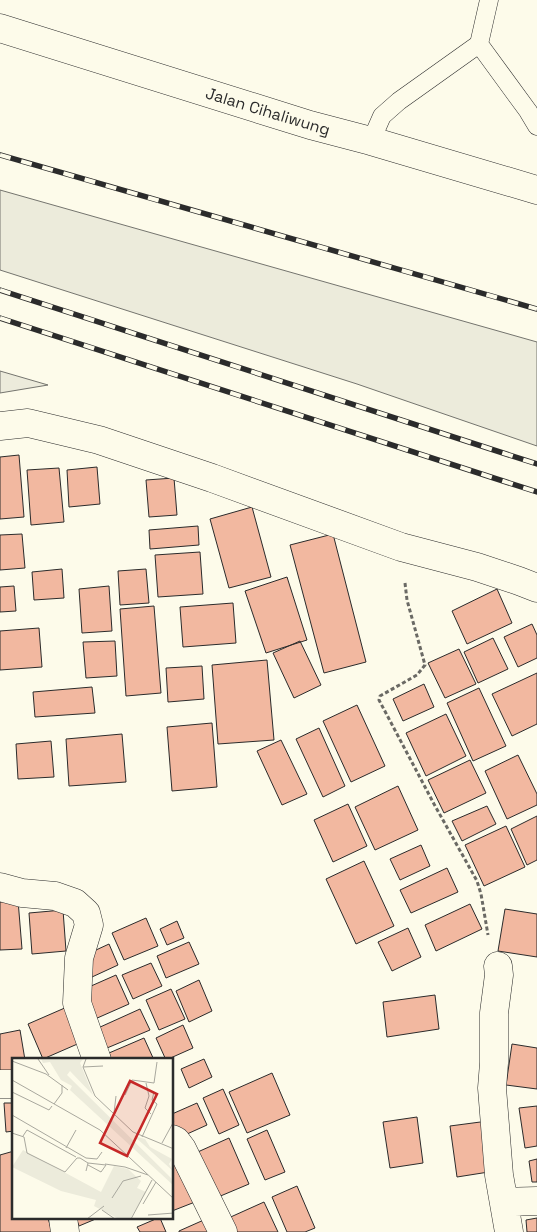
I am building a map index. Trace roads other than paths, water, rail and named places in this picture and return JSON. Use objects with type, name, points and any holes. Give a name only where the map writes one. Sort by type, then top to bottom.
[{"type":"main road","name":"Jalan Cihaliwung","points":[[0,28],[310,125],[537,190]]},
{"type":"main road","points":[[0,426],[28,423],[99,440],[212,478],[401,547],[477,567],[537,588]]},
{"type":"main road","points":[[0,887],[22,893],[55,896],[74,903],[86,913],[89,925],[79,958],[77,1003],[95,1058]]},
{"type":"main road","points":[[498,966],[499,975],[494,1013],[492,1088],[499,1175],[509,1232]]},
{"type":"main road","points":[[174,1141],[182,1149],[223,1232]]},
{"type":"main road","points":[[504,1202],[537,1201]]},
{"type":"lane","points":[[371,141],[382,116],[398,100],[479,44],[489,0]]},
{"type":"lane","points":[[479,44],[537,126]]},
{"type":"railway","points":[[0,155],[537,309]]},
{"type":"railway","points":[[0,290],[537,464]]},
{"type":"railway","points":[[0,318],[537,492]]}]
